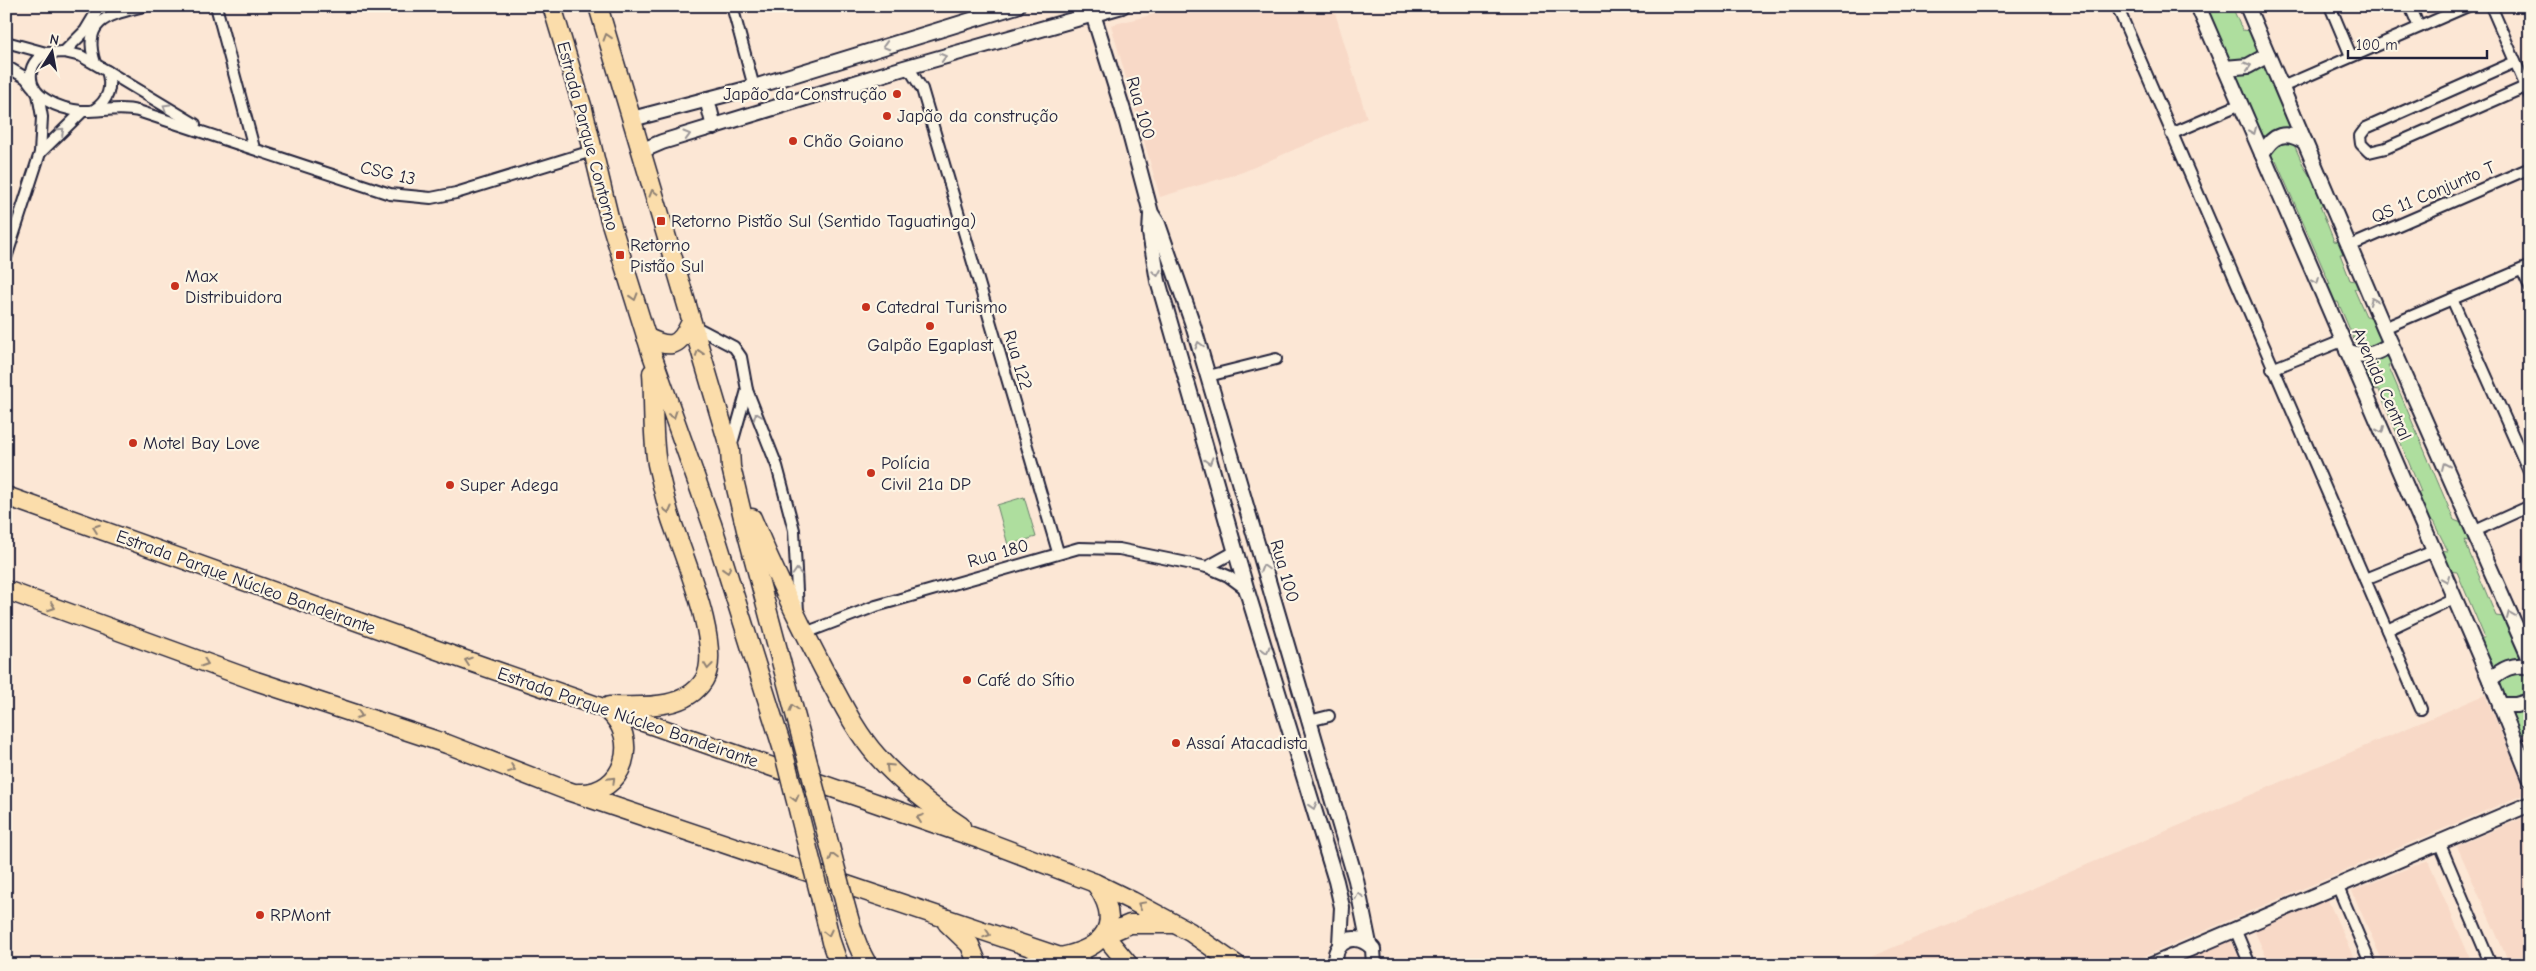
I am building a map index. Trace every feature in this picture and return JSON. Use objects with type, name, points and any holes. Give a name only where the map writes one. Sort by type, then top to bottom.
[{"type":"highway","name":"Estrada Parque Contorno","points":[[552,6],[583,109],[609,218],[649,345]]},
{"type":"highway","points":[[598,7],[730,459],[853,934],[868,965]]},
{"type":"highway","points":[[649,345],[668,346],[681,341],[690,324]]},
{"type":"highway","points":[[602,708],[654,705],[681,699],[700,686],[708,672],[710,652],[706,632],[695,590],[669,514],[657,462],[649,345]]},
{"type":"highway","points":[[649,345],[712,524],[783,750],[831,942],[840,965]]},
{"type":"highway","points":[[730,459],[779,582],[847,712],[877,756],[910,788],[982,840]]},
{"type":"highway","name":"Estrada Parque Núcleo Bandeirante","points":[[6,496],[602,708],[982,840],[1095,883],[1176,924],[1237,965]]},
{"type":"highway","points":[[6,590],[256,681],[447,744],[568,791],[1084,965]]},
{"type":"highway","points":[[568,791],[582,793],[597,791],[610,783],[620,771],[626,749],[624,734],[618,720],[602,708]]},
{"type":"highway","points":[[1095,883],[1103,895],[1108,911],[1104,935],[1129,965]]},
{"type":"highway","points":[[941,918],[960,933],[970,945],[978,965]]},
{"type":"highway","points":[[1060,957],[1082,953],[1094,946],[1104,935],[1130,924],[1176,924]]},
{"type":"street","points":[[64,52],[86,31],[100,6]]},
{"type":"street","points":[[95,62],[90,48],[92,34],[99,22],[105,17],[144,6]]},
{"type":"street","points":[[216,6],[254,148]]},
{"type":"street","points":[[732,6],[754,87]]},
{"type":"street","points":[[632,119],[754,87],[1015,6]]},
{"type":"street","points":[[641,151],[662,142],[904,68],[1122,6]]},
{"type":"street","points":[[2117,6],[2272,369],[2421,708]]},
{"type":"street","name":"Avenida Central","points":[[2198,6],[2490,680],[2530,778]]},
{"type":"street","name":"Avenida Central","points":[[2247,6],[2390,344],[2475,531],[2530,659]]},
{"type":"street","points":[[2330,6],[2351,56]]},
{"type":"street","points":[[2410,6],[2419,27]]},
{"type":"street","points":[[2282,86],[2468,6]]},
{"type":"street","points":[[2491,6],[2528,91],[2386,148],[2368,152],[2361,144],[2360,136],[2366,128],[2515,62]]},
{"type":"street","name":"Rua 100","points":[[1093,14],[1127,123],[1151,213],[1158,224],[1180,286],[1218,409],[1356,880],[1369,944],[1375,955],[1375,964]]},
{"type":"street","points":[[6,42],[46,53],[64,52],[95,62],[208,132]]},
{"type":"street","points":[[6,258],[40,153],[42,116],[31,73],[34,62],[46,53]]},
{"type":"street","points":[[2225,68],[2248,66],[2268,55]]},
{"type":"street","points":[[6,66],[26,78],[35,90],[57,106],[83,111],[128,108],[208,132]]},
{"type":"street","name":"Rua 122","points":[[904,68],[912,73],[922,89],[1058,552]]},
{"type":"street","points":[[94,110],[108,97],[110,82],[107,71]]},
{"type":"street","points":[[707,99],[714,127]]},
{"type":"street","points":[[2171,134],[2241,104]]},
{"type":"street","points":[[40,153],[83,111]]},
{"type":"street","name":"CSG 13","points":[[208,132],[390,194],[431,198],[456,193],[592,151]]},
{"type":"street","points":[[2262,154],[2268,143],[2283,136],[2292,136],[2305,142]]},
{"type":"street","name":"QS 11 Conjunto T","points":[[2350,246],[2530,168]]},
{"type":"street","name":"Rua 100","points":[[1151,213],[1150,232],[1158,281],[1247,591],[1336,881],[1343,915],[1340,944],[1334,957],[1336,965]]},
{"type":"street","points":[[2384,328],[2526,268],[2530,287]]},
{"type":"street","points":[[2452,299],[2530,474]]},
{"type":"street","points":[[690,324],[734,348],[741,357],[747,390],[777,466],[794,530],[801,627]]},
{"type":"street","points":[[2272,369],[2344,346],[2365,356],[2376,354],[2390,344]]},
{"type":"street","points":[[1208,376],[1276,359]]},
{"type":"street","points":[[730,459],[747,390]]},
{"type":"street","points":[[1196,414],[1218,409]]},
{"type":"street","points":[[2475,531],[2530,506]]},
{"type":"street","name":"Rua 180","points":[[801,627],[1058,552],[1094,547],[1119,548],[1207,567],[1228,576],[1247,591]]},
{"type":"street","points":[[1207,567],[1236,551]]},
{"type":"street","points":[[2365,579],[2434,551]]},
{"type":"street","points":[[2387,630],[2454,598]]},
{"type":"street","points":[[1257,620],[1278,615]]},
{"type":"street","points":[[2490,680],[2508,668],[2517,665],[2530,667]]},
{"type":"street","points":[[2500,705],[2516,705],[2530,701]]},
{"type":"street","points":[[1309,721],[1329,716]]},
{"type":"street","points":[[2152,965],[2530,804]]},
{"type":"street","points":[[2438,842],[2491,965]]},
{"type":"street","points":[[2337,885],[2371,965]]},
{"type":"street","points":[[2236,929],[2250,965]]},
{"type":"street","points":[[1340,944],[1351,938],[1364,940],[1369,944]]},
{"type":"shaded area","points":[[1224,6],[1333,6],[1367,118],[1243,172],[1160,197],[1111,25],[1167,11]]},
{"type":"shaded area","points":[[2485,695],[2527,793],[2124,965],[1852,965]]},
{"type":"shaded area","points":[[2530,815],[2530,965],[2510,965],[2457,846]]},
{"type":"shaded area","points":[[2428,860],[2473,965],[2384,965],[2352,891]]},
{"type":"shaded area","points":[[2327,898],[2357,965],[2270,965],[2254,930]]},
{"type":"shaded area","points":[[2229,935],[2242,965],[2163,965]]},
{"type":"green space","points":[[2203,6],[2232,6],[2242,30],[2252,31],[2263,56],[2231,62]]},
{"type":"green space","points":[[2267,63],[2294,128],[2261,140],[2235,74]]},
{"type":"green space","points":[[2278,140],[2292,140],[2304,167],[2327,206],[2320,206],[2334,241],[2341,242],[2348,254],[2340,254],[2350,280],[2359,282],[2363,290],[2354,289],[2366,316],[2375,317],[2385,341],[2373,351],[2359,351],[2338,302],[2330,303],[2323,284],[2330,284],[2276,161],[2270,159],[2268,151]]},
{"type":"green space","points":[[2389,349],[2395,364],[2388,365],[2454,520],[2464,524],[2472,542],[2464,540],[2496,616],[2503,617],[2524,660],[2506,660],[2494,672],[2478,638],[2485,638],[2457,572],[2448,571],[2440,550],[2448,551],[2433,521],[2425,519],[2414,492],[2421,492],[2379,390],[2370,389],[2358,362],[2374,360]]},
{"type":"green space","points":[[1024,497],[1036,537],[1008,545],[997,505]]},
{"type":"green space","points":[[2510,671],[2527,673],[2530,679],[2527,694],[2515,701],[2503,695],[2500,679]]},
{"type":"green space","points":[[2530,707],[2530,731],[2517,737],[2510,712]]},
{"type":"place","name":"Japão da Construção","points":[[897,94]]},
{"type":"place","name":"Japão da construção","points":[[887,116]]},
{"type":"place","name":"Chão Goiano","points":[[793,141]]},
{"type":"place","name":"Retorno Pistão Sul (Sentido Taguatinga)","points":[[661,221]]},
{"type":"place","name":"Retorno Pistão Sul","points":[[620,255]]},
{"type":"place","name":"Max Distribuidora","points":[[175,286]]},
{"type":"place","name":"Catedral Turismo","points":[[866,307]]},
{"type":"place","name":"Galpão Egaplast","points":[[930,326]]},
{"type":"place","name":"Motel Bay Love","points":[[133,443]]},
{"type":"place","name":"Polícia Civil 21a DP","points":[[871,473]]},
{"type":"place","name":"Super Adega","points":[[450,485]]},
{"type":"place","name":"Café do Sítio","points":[[967,680]]},
{"type":"place","name":"Assaí Atacadista","points":[[1176,743]]},
{"type":"place","name":"RPMont","points":[[260,915]]}]
